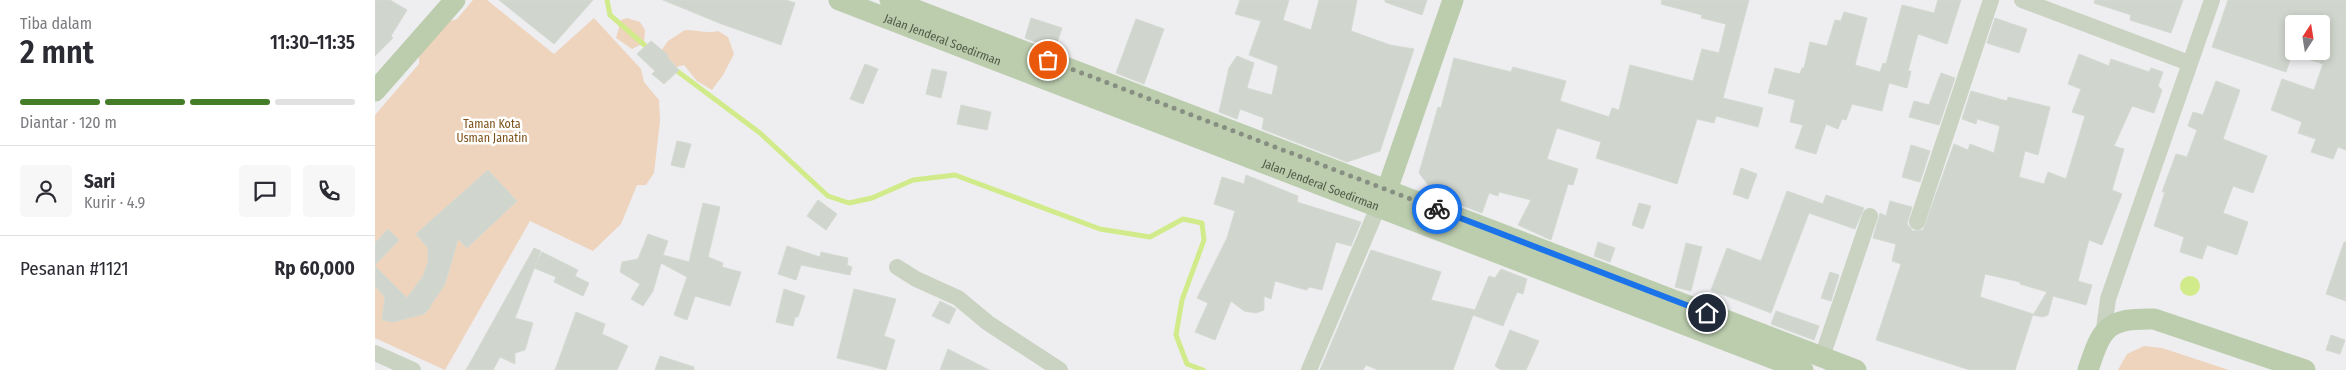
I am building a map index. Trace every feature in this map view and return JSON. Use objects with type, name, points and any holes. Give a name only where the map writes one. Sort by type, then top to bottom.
[{"type":"main road","points":[[375,92],[455,0]]},
{"type":"main road","name":"Jalan Jenderal Soedirman","points":[[839,0],[1856,370]]},
{"type":"main road","name":"Jalan Jenderal Soedirman","points":[[890,0],[1382,198],[1795,369]]},
{"type":"main road","points":[[1382,198],[1453,0]]},
{"type":"main road","points":[[2087,370],[2098,340],[2105,330],[2131,318],[2154,319],[2305,370]]},
{"type":"street","points":[[1917,222],[1991,0]]},
{"type":"street","points":[[2022,0],[2189,63]]},
{"type":"street","points":[[2105,330],[2108,299],[2212,0]]},
{"type":"street","points":[[1309,370],[1382,198]]},
{"type":"street","points":[[1823,357],[1870,216]]},
{"type":"street","points":[[897,267],[916,279],[957,298],[987,323],[1060,370]]},
{"type":"street","points":[[375,353],[413,370]]},
{"type":"green space","name":"Taman Kota Usman Janatin","points":[[473,0],[487,0],[554,54],[594,18],[641,69],[644,82],[659,100],[660,121],[654,173],[646,185],[637,185],[621,224],[593,251],[530,221],[445,370],[375,338],[375,115],[419,64],[419,51],[440,24],[457,19]]},
{"type":"green space","points":[[627,18],[640,22],[645,30],[644,43],[632,49],[616,38],[621,20]]},
{"type":"green space","points":[[685,30],[718,31],[728,37],[734,54],[723,75],[712,90],[697,81],[684,65],[672,68],[661,51],[668,41]]},
{"type":"green space","points":[[2144,346],[2162,348],[2229,370],[2118,370],[2127,354]]},
{"type":"shaded area","points":[[2190,276],[2197,279],[2200,286],[2197,293],[2190,296],[2183,293],[2180,286],[2183,279]]},
{"type":"building","points":[[375,0],[390,0],[407,10],[391,36],[393,38],[375,56]]},
{"type":"building","points":[[499,0],[593,0],[554,44]]},
{"type":"building","points":[[663,0],[786,0],[795,3],[781,45],[719,23]]},
{"type":"building","points":[[1240,0],[1289,0],[1283,20],[1311,30],[1319,0],[1357,0],[1351,31],[1390,45],[1414,49],[1380,151],[1347,162],[1262,129],[1264,118],[1240,109],[1237,119],[1219,112],[1229,68],[1237,56],[1254,63],[1247,88],[1272,95],[1278,66],[1249,55],[1261,21],[1235,14]]},
{"type":"building","points":[[1385,0],[1427,0],[1422,15],[1385,2]]},
{"type":"building","points":[[1662,0],[1749,0],[1723,98],[1763,108],[1758,127],[1716,116],[1714,123],[1697,119],[1677,184],[1596,158],[1601,142],[1557,128],[1547,159],[1578,169],[1573,185],[1568,184],[1551,240],[1518,225],[1531,200],[1499,192],[1498,196],[1489,193],[1482,213],[1437,196],[1419,173],[1438,107],[1441,108],[1454,58],[1511,72],[1513,67],[1566,81],[1560,101],[1609,117],[1612,108],[1619,110],[1630,65],[1693,81],[1702,49],[1719,53],[1726,24],[1701,18],[1702,15],[1661,4]]},
{"type":"building","points":[[1938,0],[1961,0],[1947,44],[1918,34],[1908,71],[1911,71],[1907,88],[1889,83],[1882,111],[1852,104],[1846,120],[1842,119],[1838,129],[1826,124],[1816,154],[1795,148],[1803,125],[1790,122],[1795,100],[1768,93],[1775,68],[1800,74],[1802,68],[1804,68],[1810,42],[1827,46],[1835,20],[1841,21],[1844,12],[1867,18],[1855,65],[1880,72],[1883,63],[1886,64],[1902,5],[1934,13]]},
{"type":"building","points":[[2095,0],[2183,0],[2171,33],[2130,20],[2131,15],[2094,3]]},
{"type":"building","points":[[2228,0],[2346,0],[2346,150],[2338,147],[2333,159],[2311,152],[2316,139],[2298,133],[2302,122],[2271,110],[2282,79],[2314,90],[2323,64],[2311,60],[2330,60],[2330,15],[2285,15],[2285,60],[2290,60],[2286,72],[2212,47]]},
{"type":"building","points":[[1031,18],[1062,28],[1055,49],[1025,38]]},
{"type":"building","points":[[1995,18],[2027,29],[2019,53],[1987,43]]},
{"type":"building","points":[[1136,19],[1164,29],[1144,84],[1116,73]]},
{"type":"building","points":[[651,41],[668,55],[667,57],[679,70],[664,84],[652,74],[655,71],[637,54]]},
{"type":"building","points":[[2079,54],[2109,66],[2111,59],[2149,72],[2151,68],[2163,72],[2158,86],[2162,90],[2154,113],[2132,106],[2114,146],[2124,149],[2112,190],[2122,194],[2102,245],[2089,240],[2078,281],[2092,285],[2086,305],[2053,296],[2048,315],[2043,317],[2033,315],[2047,292],[2020,284],[2020,282],[1985,274],[1980,297],[2033,314],[2015,370],[1970,370],[1876,340],[1901,264],[1892,261],[1896,244],[1873,238],[1880,213],[1886,216],[1890,201],[1912,207],[1907,224],[1913,231],[1923,230],[1954,144],[1968,150],[1970,144],[1994,153],[2000,126],[1977,119],[1976,124],[1962,119],[1971,91],[2007,101],[2008,97],[2050,107],[2038,155],[2025,151],[2019,177],[2044,184],[2048,172],[2066,179],[2085,116],[2072,112],[2081,89],[2068,84]]},
{"type":"building","points":[[865,64],[878,69],[863,104],[850,99]]},
{"type":"building","points":[[932,69],[947,72],[941,98],[926,94]]},
{"type":"building","points":[[1941,73],[1955,78],[1939,125],[1909,117],[1914,101],[1929,105]]},
{"type":"building","points":[[2216,81],[2240,90],[2223,139],[2267,156],[2253,193],[2233,186],[2223,213],[2248,222],[2237,255],[2207,245],[2202,259],[2180,252],[2184,237],[2154,226],[2165,192],[2162,192],[2176,154],[2187,157],[2197,130],[2188,126],[2193,112],[2203,115]]},
{"type":"building","points":[[961,105],[991,112],[987,130],[957,124]]},
{"type":"building","points":[[677,141],[691,144],[684,168],[671,165]]},
{"type":"building","points":[[1911,145],[1930,151],[1920,182],[1902,177]]},
{"type":"building","points":[[1741,168],[1757,174],[1748,199],[1733,194]]},
{"type":"building","points":[[488,170],[517,201],[467,248],[458,239],[445,284],[431,307],[424,314],[393,322],[382,320],[385,297],[375,286],[375,266],[407,298],[423,276],[428,262],[428,248],[416,234]]},
{"type":"building","points":[[1246,175],[1298,196],[1297,202],[1361,222],[1351,246],[1336,242],[1322,290],[1310,287],[1306,290],[1275,281],[1271,299],[1264,296],[1264,310],[1256,313],[1244,311],[1231,301],[1215,340],[1195,332],[1208,303],[1197,298],[1227,238],[1235,211],[1214,204],[1222,177],[1244,184]]},
{"type":"building","points":[[1787,191],[1823,204],[1826,195],[1864,208],[1855,229],[1809,213],[1771,313],[1711,290],[1727,248],[1761,261]]},
{"type":"building","points":[[818,200],[837,214],[826,230],[807,216]]},
{"type":"building","points":[[703,203],[720,207],[708,257],[723,263],[722,267],[741,272],[730,306],[695,296],[687,320],[674,315],[687,277],[661,263],[653,291],[643,306],[631,299],[640,284],[620,272],[622,262],[638,259],[648,234],[668,241],[663,255],[689,262]]},
{"type":"building","points":[[1639,203],[1651,206],[1643,229],[1632,225]]},
{"type":"building","points":[[388,229],[399,240],[375,265],[375,243]]},
{"type":"building","points":[[1598,242],[1615,248],[1610,262],[1594,256]]},
{"type":"building","points":[[2344,242],[2346,242],[2346,301],[2326,294]]},
{"type":"building","points":[[1686,243],[1702,247],[1691,291],[1675,287]]},
{"type":"building","points":[[787,246],[820,257],[821,252],[848,258],[847,265],[852,267],[850,275],[801,265],[796,280],[778,274]]},
{"type":"building","points":[[534,248],[541,251],[515,318],[533,323],[525,350],[515,353],[515,364],[500,357],[493,370],[466,370]]},
{"type":"building","points":[[1371,250],[1441,272],[1431,300],[1475,310],[1489,276],[1495,278],[1501,269],[1527,279],[1523,294],[1517,292],[1503,326],[1473,315],[1453,370],[1378,370],[1366,365],[1363,370],[1320,370]]},
{"type":"building","points":[[542,252],[578,270],[575,276],[589,283],[583,296],[554,282],[556,277],[534,268]]},
{"type":"building","points":[[1830,272],[1839,275],[1831,301],[1821,298]]},
{"type":"building","points":[[784,289],[805,296],[793,326],[776,322]]},
{"type":"building","points":[[854,289],[896,299],[884,336],[895,340],[886,370],[837,358]]},
{"type":"building","points":[[940,301],[956,309],[949,324],[932,316]]},
{"type":"building","points":[[1776,311],[1819,326],[1814,340],[1771,324]]},
{"type":"building","points":[[576,312],[605,324],[602,334],[628,346],[617,370],[555,370]]},
{"type":"building","points":[[1510,330],[1539,341],[1526,370],[1501,370],[1495,366]]},
{"type":"building","points":[[2331,335],[2345,340],[2340,354],[2326,350]]},
{"type":"building","points":[[948,349],[989,370],[940,370]]},
{"type":"building","points":[[660,356],[694,367],[694,370],[655,370]]},
{"type":"waterway","points":[[607,0],[610,15],[649,49]]},
{"type":"waterway","points":[[673,68],[760,133],[828,196],[849,203],[872,198],[913,180],[955,175],[1100,229],[1150,237],[1183,219],[1202,223],[1204,240],[1182,300],[1176,335],[1187,364],[1203,370]]},
{"type":"way so far","points":[[1048,60],[1437,209]]},
{"type":"route","points":[[1437,209],[1707,313]]}]
